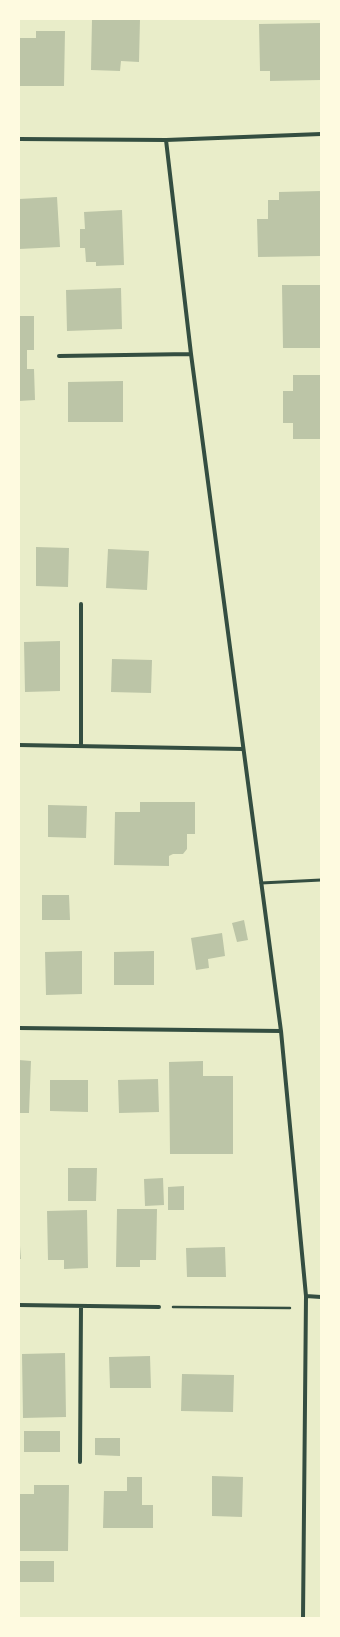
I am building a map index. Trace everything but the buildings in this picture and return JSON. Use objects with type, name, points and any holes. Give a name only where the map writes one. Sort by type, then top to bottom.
[{"type":"street","points":[[19,139],[166,140],[321,134]]},
{"type":"street","points":[[166,140],[191,354],[281,1031],[306,1296],[303,1618]]},
{"type":"street","points":[[59,356],[191,354]]},
{"type":"street","points":[[81,604],[81,746]]},
{"type":"street","points":[[19,745],[243,750]]},
{"type":"street","points":[[19,1028],[281,1031]]},
{"type":"street","points":[[306,1296],[321,1297]]},
{"type":"street","points":[[19,1305],[159,1307]]},
{"type":"street","points":[[80,1462],[81,1306]]},
{"type":"lane","points":[[261,882],[321,880]]},
{"type":"path","points":[[159,1307],[306,1308]]}]
